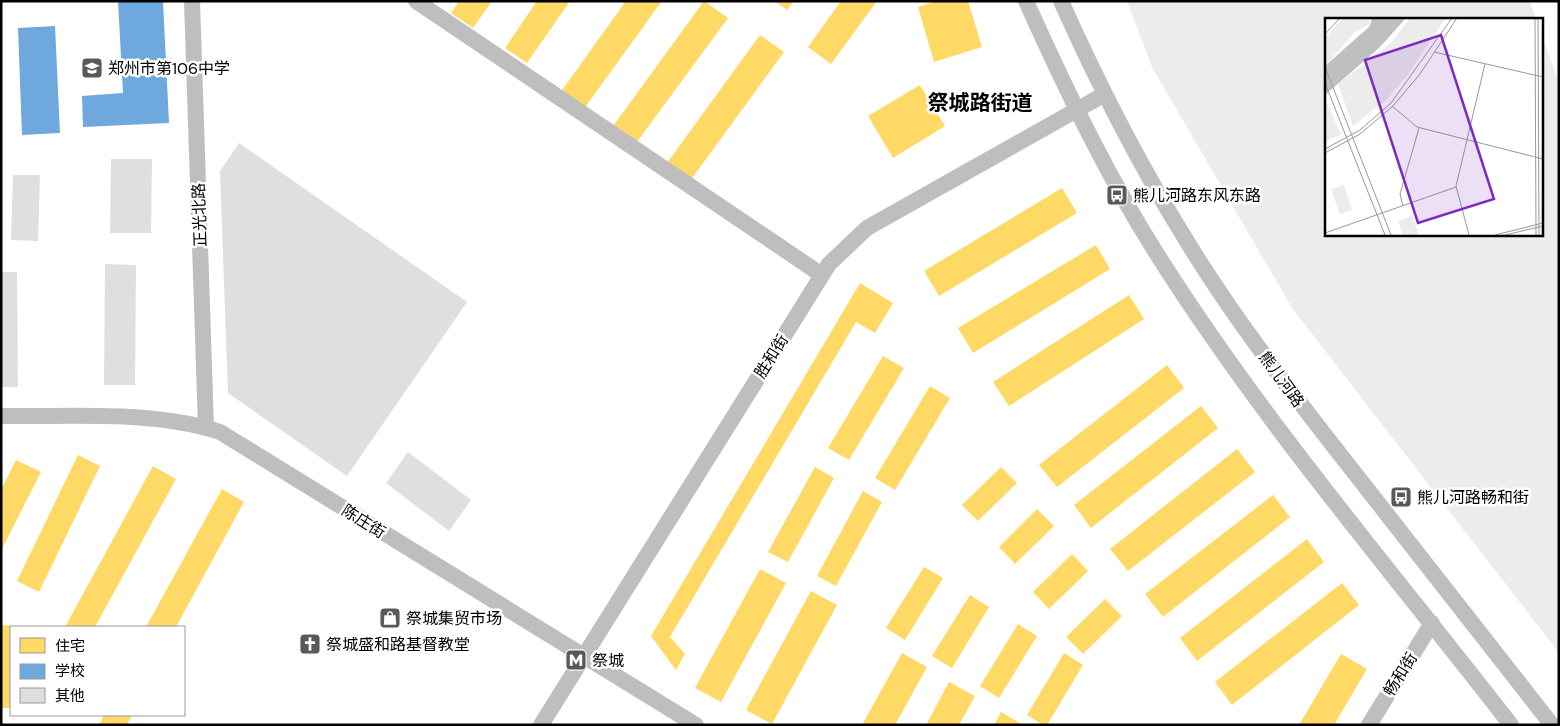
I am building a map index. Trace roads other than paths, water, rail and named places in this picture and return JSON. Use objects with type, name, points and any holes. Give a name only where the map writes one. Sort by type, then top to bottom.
[{"type":"street","name":"正光北路","points":[[192,1],[206,428]]},
{"type":"street","points":[[416,1],[822,275]]},
{"type":"street","name":"熊儿河路","points":[[1026,1],[1076,110],[1161,261],[1282,434],[1511,725]]},
{"type":"street","name":"熊儿河路","points":[[1061,1],[1104,94],[1188,244],[1308,415],[1552,725]]},
{"type":"street","name":"胜和街","points":[[541,725],[829,264],[867,228],[1104,94]]},
{"type":"street","name":"陈庄街","points":[[1,416],[148,418],[174,421],[220,432],[696,725]]},
{"type":"street","name":"畅和街","points":[[1369,725],[1432,623]]},
{"type":"place","name":"郑州市第106中学","points":[[92,68]]},
{"type":"place","name":"熊儿河路东风东路","points":[[1117,195]]},
{"type":"place","name":"熊儿河路畅和街","points":[[1401,497]]},
{"type":"place","name":"祭城集贸市场","points":[[390,618]]},
{"type":"place","name":"祭城盛和路基督教堂","points":[[310,644]]},
{"type":"place","name":"祭城","points":[[576,660]]},
{"type":"district","name":"祭城路街道","points":[[980,103]]}]
